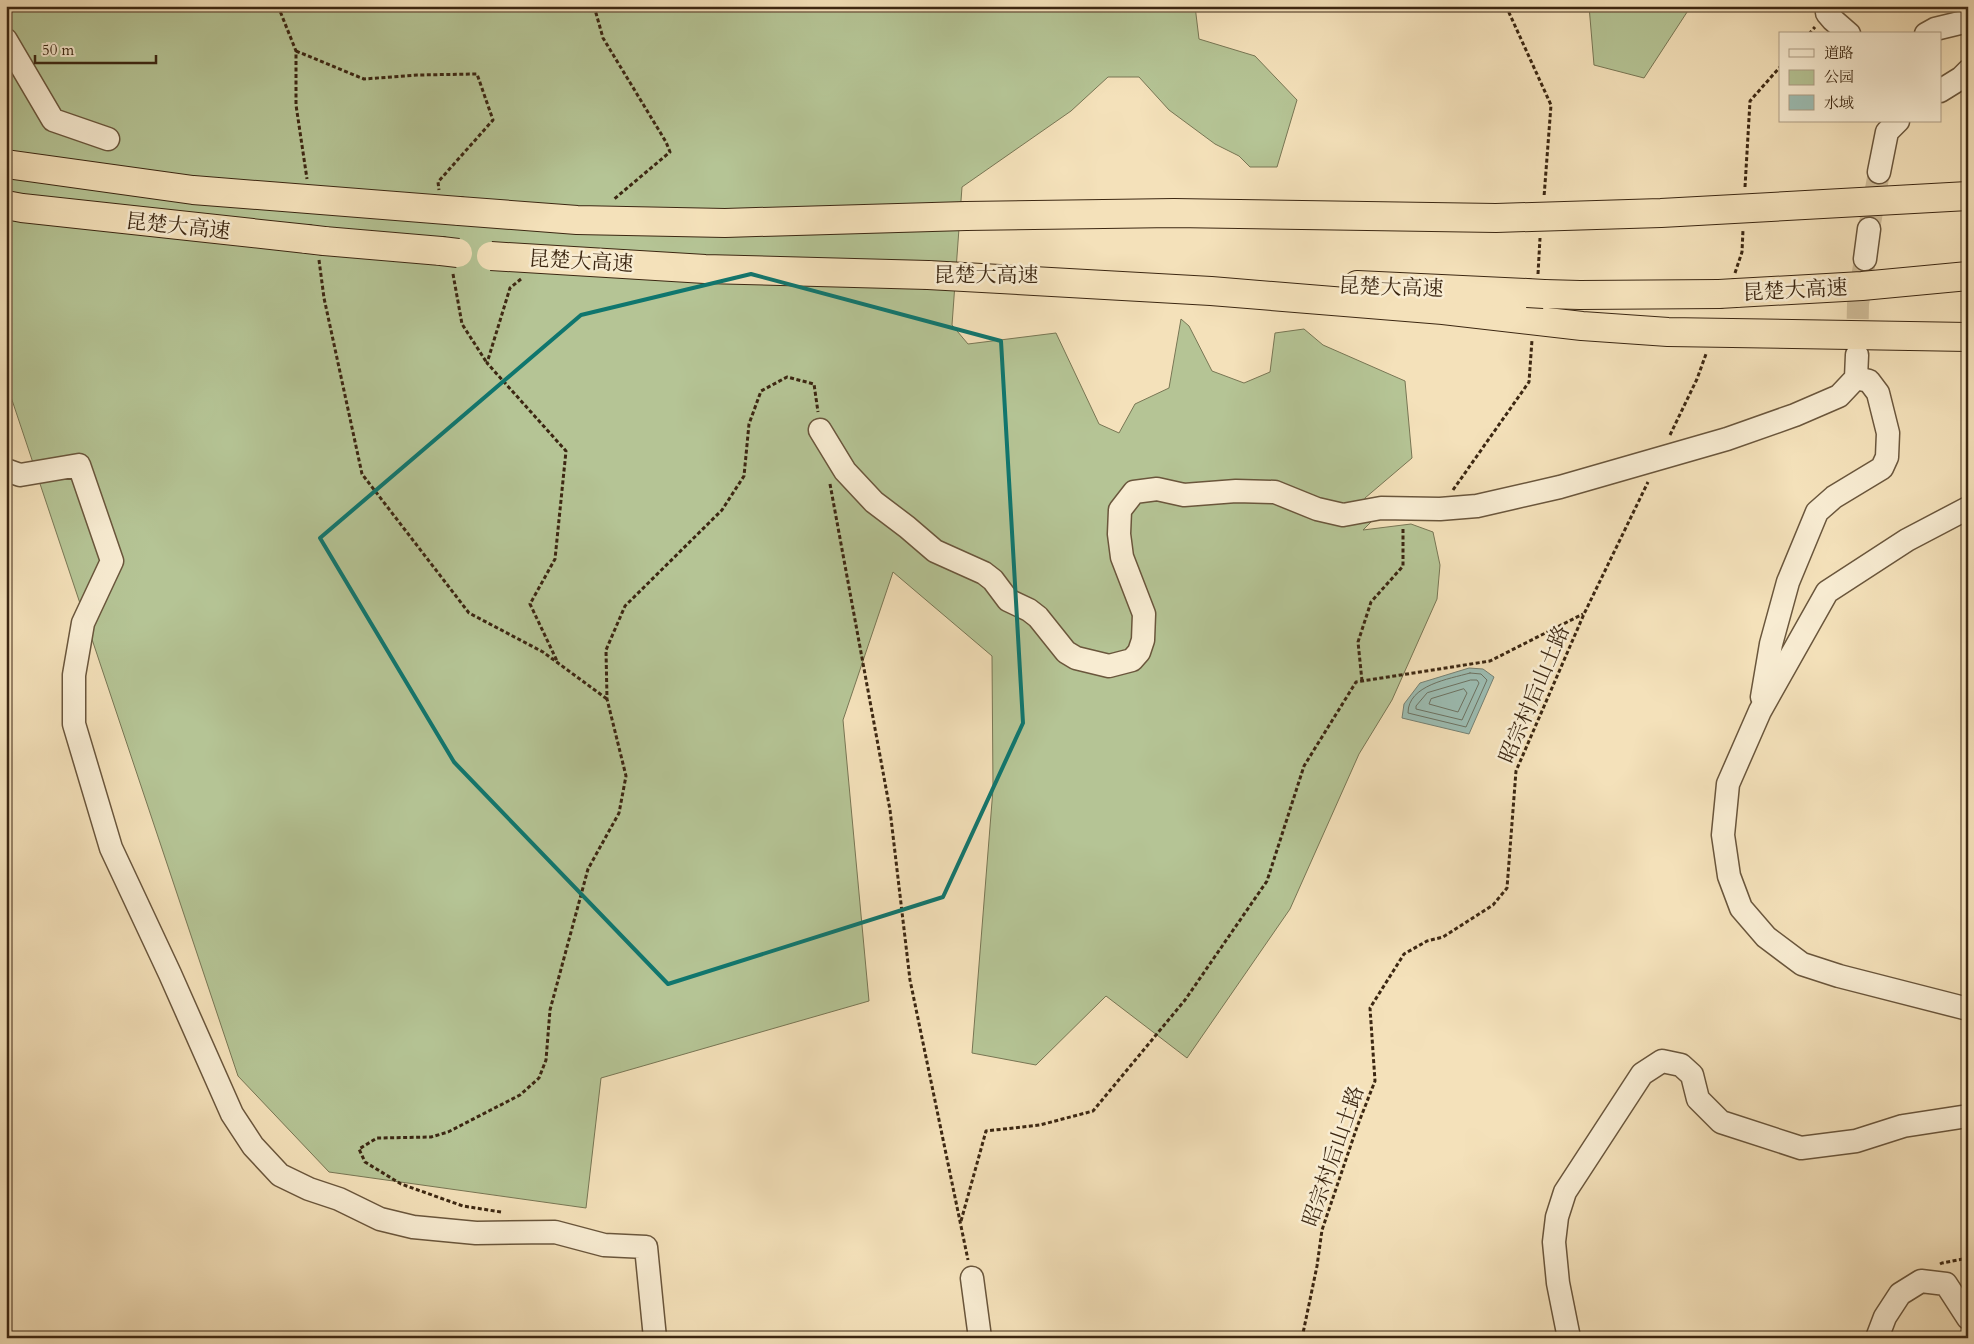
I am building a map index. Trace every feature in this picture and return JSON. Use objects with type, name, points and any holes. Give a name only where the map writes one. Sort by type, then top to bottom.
[{"type":"highway","name":"昆楚大高速","points":[[10,165],[193,190],[450,205],[577,220],[725,223],[966,216],[1174,213],[1496,218],[1661,213],[1968,196]]},
{"type":"highway","name":"昆楚大高速","points":[[14,206],[317,246],[450,257],[491,256],[705,268],[928,275],[1095,274],[1536,290],[1580,296],[1727,294],[1862,286],[1968,276]]},
{"type":"highway","points":[[928,275],[1211,291],[1443,310],[1582,326],[1668,332],[1968,337]]},
{"type":"street","points":[[1827,13],[1847,32]]},
{"type":"street","points":[[1930,32],[1968,21]]},
{"type":"street","points":[[6,40],[53,120],[108,139]]},
{"type":"street","points":[[1942,89],[1961,78],[1968,71]]},
{"type":"street","points":[[1879,172],[1887,132],[1897,122]]},
{"type":"street","points":[[1864,260],[1869,229]]},
{"type":"street","points":[[820,430],[845,471],[874,502],[935,551],[984,573],[993,580],[1008,600],[1029,610],[1038,617],[1066,652],[1076,658],[1109,666],[1132,660],[1140,652],[1143,640],[1144,614],[1122,557],[1119,534],[1120,510],[1134,492],[1157,489],[1184,495],[1236,491],[1275,492],[1317,509],[1344,515],[1381,508],[1440,509],[1477,506],[1560,486],[1726,439],[1819,406],[1839,396],[1856,378],[1857,355]]},
{"type":"street","points":[[1760,711],[1770,644],[1788,582],[1817,512],[1834,497],[1882,468],[1887,457],[1888,434],[1878,393],[1869,381],[1856,378]]},
{"type":"street","points":[[6,470],[20,475],[78,465],[112,561],[83,623],[74,675],[74,724],[111,848],[170,974],[232,1114],[253,1146],[280,1175],[309,1189],[339,1199],[380,1219],[414,1227],[476,1233],[555,1232],[604,1245],[646,1247],[655,1338]]},
{"type":"street","points":[[1968,508],[1907,540],[1826,592],[1760,711],[1728,784],[1723,835],[1729,876],[1741,908],[1766,937],[1802,964],[1839,976],[1968,1009]]},
{"type":"street","points":[[1569,1338],[1558,1283],[1554,1242],[1557,1217],[1565,1192],[1642,1074],[1662,1062],[1681,1065],[1692,1075],[1698,1099],[1721,1122],[1801,1148],[1856,1142],[1903,1126],[1968,1116]]},
{"type":"street","points":[[972,1278],[980,1338]]},
{"type":"street","points":[[1877,1338],[1885,1317],[1900,1294],[1921,1281],[1946,1284],[1968,1318]]},
{"type":"path","points":[[278,6],[296,51],[296,105],[307,180]]},
{"type":"path","points":[[594,6],[603,38],[666,142],[670,152],[609,204]]},
{"type":"path","points":[[1506,6],[1551,105],[1543,205]]},
{"type":"path","points":[[296,51],[364,79],[417,75],[477,74],[493,120],[438,182],[450,205]]},
{"type":"path","points":[[1745,188],[1750,101],[1779,67]]},
{"type":"path","points":[[1536,290],[1541,236]]},
{"type":"path","points":[[317,246],[324,298],[362,474],[469,613],[543,652],[607,700]]},
{"type":"path","points":[[450,257],[462,324],[488,363],[566,451],[555,559],[530,604],[558,663]]},
{"type":"path","points":[[488,363],[510,288],[525,275]]},
{"type":"path","points":[[1440,509],[1529,382],[1533,332]]},
{"type":"path","points":[[508,1213],[463,1206],[401,1184],[365,1162],[359,1149],[377,1138],[431,1137],[448,1132],[520,1095],[539,1078],[546,1060],[550,1010],[588,869],[619,813],[626,776],[607,700],[606,650],[626,606],[722,510],[744,476],[749,424],[761,391],[787,377],[814,384],[820,430]]},
{"type":"path","points":[[829,478],[890,810],[910,980],[972,1278]]},
{"type":"path","points":[[961,1223],[986,1131],[1040,1125],[1092,1111],[1185,1000],[1267,881],[1304,766],[1356,682],[1362,682],[1358,642],[1371,602],[1403,566],[1404,527],[1396,527]]},
{"type":"path","name":"昭宗村后山土路","points":[[1302,1338],[1317,1266],[1322,1230],[1357,1127],[1375,1081],[1370,1008],[1404,954],[1427,941],[1443,937],[1493,905],[1507,888],[1516,771],[1584,614],[1490,662],[1362,682]]},
{"type":"path","points":[[1961,1259],[1968,1262]]},
{"type":"highlighted area","points":[[751,274],[1001,341],[1023,723],[943,897],[668,984],[454,762],[320,538],[581,315]]},
{"type":"green space","points":[[6,6],[1195,6],[1199,39],[1255,56],[1297,100],[1277,167],[1250,167],[1239,156],[1215,144],[1169,110],[1139,77],[1108,77],[1071,111],[962,187],[952,325],[968,344],[1056,333],[1099,424],[1119,433],[1135,404],[1169,388],[1181,319],[1189,326],[1212,371],[1244,383],[1270,372],[1275,333],[1304,329],[1323,345],[1405,381],[1412,458],[1365,498],[1371,522],[1363,530],[1411,524],[1433,532],[1440,565],[1437,599],[1392,700],[1359,754],[1290,909],[1187,1058],[1106,996],[1036,1065],[972,1053],[993,789],[992,656],[893,572],[843,720],[869,1001],[601,1078],[586,1208],[329,1172],[238,1076],[6,382]]},
{"type":"green space","points":[[1589,6],[1691,6],[1644,78],[1594,65]]},
{"type":"water","points":[[1469,668],[1483,669],[1494,677],[1469,734],[1402,718],[1404,704],[1420,683]]},
{"type":"tunnel","points":[[1869,229],[1879,172]]},
{"type":"tunnel","points":[[1857,352],[1858,304],[1865,259]]}]
